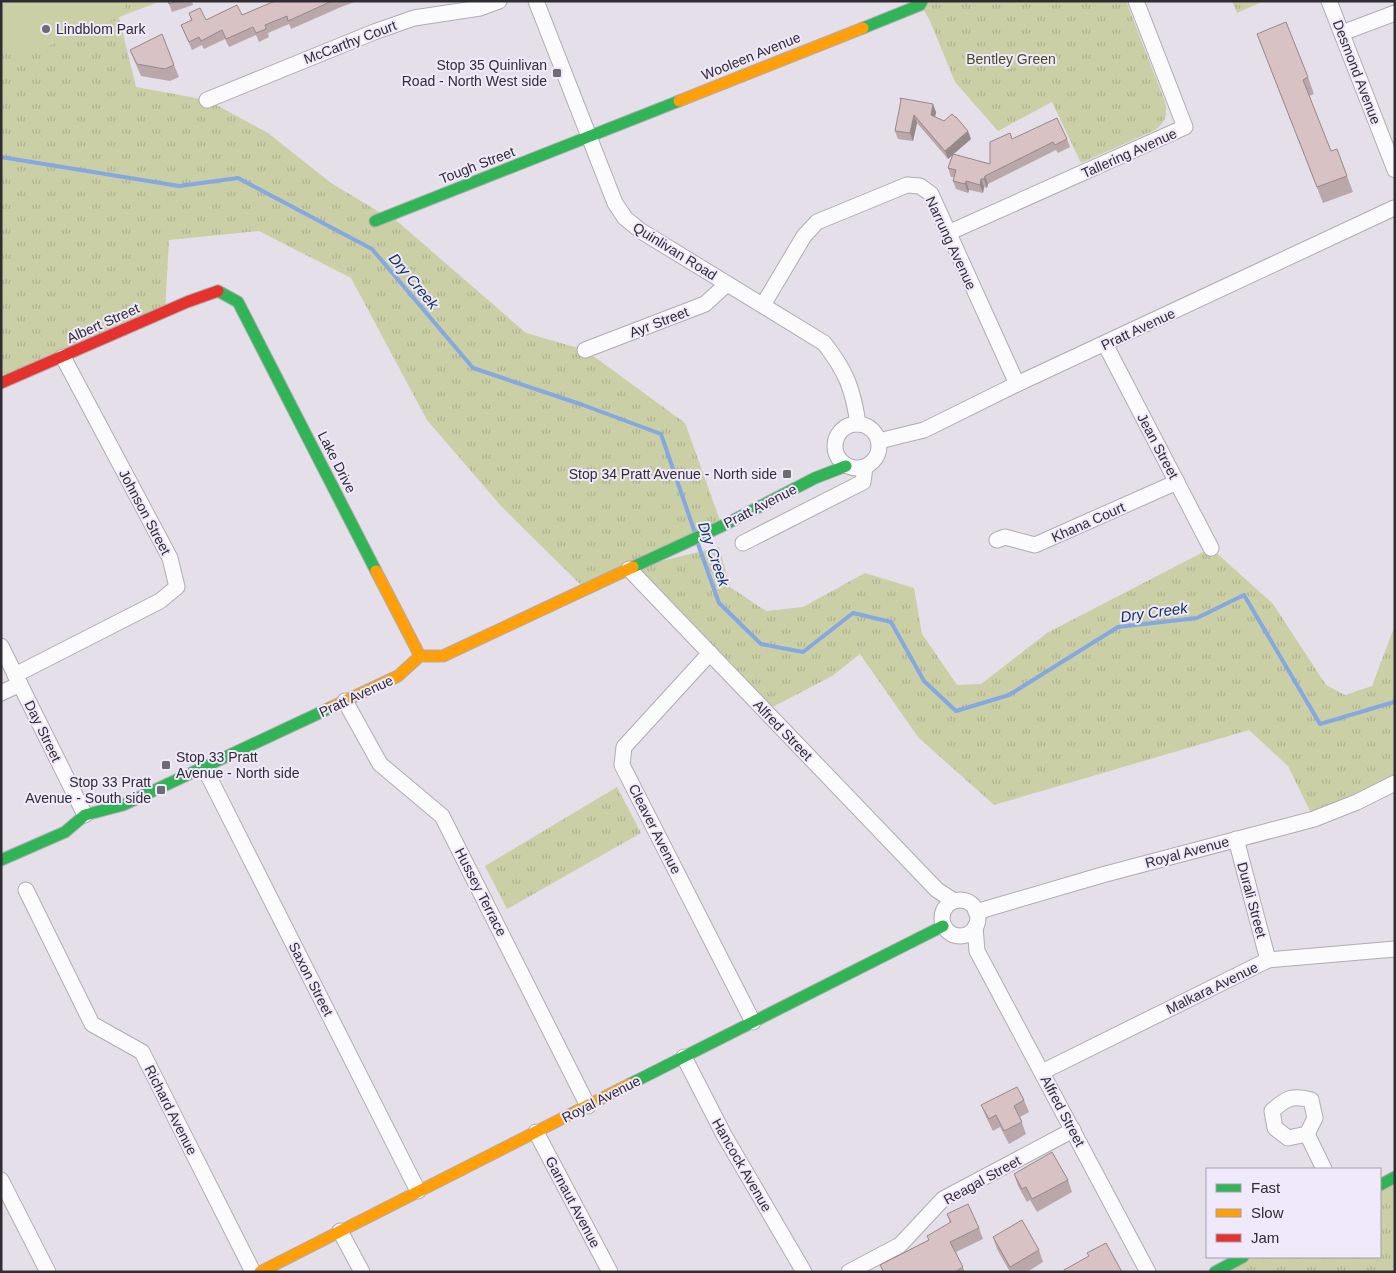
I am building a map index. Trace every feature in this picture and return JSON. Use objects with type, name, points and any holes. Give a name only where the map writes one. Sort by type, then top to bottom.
[{"type":"street","name":"McCarthy Court","points":[[207,100],[374,32],[414,18],[480,8],[499,1]]},
{"type":"street","name":"Quinlivan Road","points":[[536,1],[615,203],[625,218],[641,231],[824,343],[839,362],[855,397],[858,424]]},
{"type":"street","name":"Wooleen Avenue","points":[[589,137],[920,5],[922,1]]},
{"type":"street","name":"Tallering Avenue","points":[[948,233],[1186,127],[1136,1]]},
{"type":"street","name":"Desmond Avenue","points":[[1329,1],[1395,170]]},
{"type":"street","points":[[1342,33],[1395,13]]},
{"type":"street","name":"Tough Street","points":[[375,221],[589,137]]},
{"type":"street","name":"Narrung Avenue","points":[[762,305],[804,236],[818,222],[906,185],[920,186],[931,194],[1017,384]]},
{"type":"street","points":[[1394,209],[1395,198]]},
{"type":"street","name":"Pratt Avenue","points":[[879,441],[924,430],[1017,384],[1394,209]]},
{"type":"street","name":"Ayr Street","points":[[585,350],[704,304],[727,284]]},
{"type":"street","name":"Albert Street","points":[[1,383],[187,302],[218,292]]},
{"type":"street","name":"Lake Drive","points":[[218,292],[238,302],[420,656]]},
{"type":"street","name":"Jean Street","points":[[1105,344],[1211,548]]},
{"type":"street","name":"Johnson Street","points":[[18,680],[160,601],[177,587],[170,558],[63,357]]},
{"type":"street","points":[[858,424],[874,430],[879,441],[879,453],[872,463],[865,467],[854,468],[842,461],[835,452],[836,438],[843,429],[850,425],[858,424]]},
{"type":"street","name":"Pratt Avenue","points":[[1,860],[65,832],[85,816],[123,805],[398,676],[420,656],[443,656],[722,526],[815,478],[842,461]]},
{"type":"street","name":"Pratt Avenue","points":[[743,543],[863,482],[865,467]]},
{"type":"street","name":"Khana Court","points":[[997,540],[1006,537],[1035,545],[1177,482]]},
{"type":"street","name":"Alfred Street","points":[[629,569],[937,890],[949,906]]},
{"type":"street","name":"Day Street","points":[[1,646],[85,816]]},
{"type":"street","name":"Cleaver Avenue","points":[[710,653],[624,747],[622,765],[753,1022]]},
{"type":"street","points":[[1,693],[18,680]]},
{"type":"street","name":"Hussey Terrace","points":[[345,701],[380,764],[442,816],[588,1106]]},
{"type":"street","name":"Saxon Street","points":[[204,767],[418,1192]]},
{"type":"street","name":"Royal Avenue","points":[[976,919],[1102,874],[1314,819],[1357,802],[1395,783]]},
{"type":"street","name":"Durali Street","points":[[1236,839],[1268,960]]},
{"type":"street","name":"Richard Avenue","points":[[26,890],[92,1024],[142,1052],[253,1272]]},
{"type":"street","points":[[966,902],[971,904],[976,919],[968,934],[958,936],[950,934],[943,926],[942,918],[949,906],[966,902]]},
{"type":"street","name":"Alfred Street","points":[[976,919],[977,951]]},
{"type":"street","name":"Royal Avenue","points":[[260,1272],[943,926]]},
{"type":"street","name":"Alfred Street","points":[[958,936],[977,951],[1148,1272]]},
{"type":"street","name":"Malkara Avenue","points":[[1042,1072],[1268,960],[1395,949]]},
{"type":"street","name":"Hancock Avenue","points":[[684,1057],[724,1135],[804,1272]]},
{"type":"street","name":"Reagal Street","points":[[849,1272],[900,1245],[942,1199],[1073,1130]]},
{"type":"street","name":"Garnaut Avenue","points":[[536,1132],[610,1272]]},
{"type":"street","points":[[1307,1134],[1324,1168]]},
{"type":"street","points":[[1381,1184],[1395,1177]]},
{"type":"street","points":[[1,1180],[48,1272]]},
{"type":"street","points":[[340,1231],[362,1272]]},
{"type":"street","points":[[1214,1272],[1241,1258]]},
{"type":"green space","points":[[1,1],[161,1],[119,17],[136,87],[207,100],[268,133],[331,183],[386,216],[390,215],[526,333],[585,350],[685,423],[722,526],[633,568],[719,547],[730,587],[766,611],[803,607],[865,573],[914,588],[922,634],[957,685],[981,684],[1047,633],[1211,548],[1273,604],[1326,685],[1345,695],[1372,686],[1395,625],[1395,783],[1314,819],[1288,766],[1249,730],[994,805],[918,737],[860,654],[832,676],[765,711],[630,569],[586,590],[502,507],[427,420],[351,278],[259,231],[169,240],[165,312],[1,382]]},
{"type":"green space","name":"Lindblom Park","points":[[1,1],[128,1],[119,17],[100,25],[46,47],[15,53],[1,53]]},
{"type":"green space","name":"Bentley Green","points":[[928,1],[1126,1],[1165,102],[1166,115],[1155,130],[1081,163],[1052,102],[998,131],[955,82],[923,8]]},
{"type":"green space","points":[[1232,1],[1264,1],[1237,13]]},
{"type":"green space","points":[[617,787],[641,833],[507,909],[485,866]]},
{"type":"green space","points":[[1395,1177],[1395,1272],[1215,1272],[1241,1258],[1381,1258],[1381,1184]]},
{"type":"building","points":[[275,1],[332,1],[288,21],[287,16],[265,25],[266,29],[256,33],[253,27],[226,39],[222,30],[201,41],[199,37],[189,42],[181,25],[192,20],[189,13],[200,8],[206,20],[237,5],[242,15]]},
{"type":"building","points":[[1286,22],[1308,77],[1303,80],[1331,151],[1337,149],[1347,176],[1317,187],[1257,34]]},
{"type":"building","points":[[162,34],[174,65],[165,69],[137,64],[130,50]]},
{"type":"building","points":[[900,98],[933,104],[931,115],[944,121],[952,114],[968,131],[945,151],[914,115],[910,133],[895,131]]},
{"type":"building","points":[[1057,118],[1067,139],[1055,145],[1053,142],[985,176],[984,179],[981,179],[980,185],[966,181],[965,184],[953,181],[956,170],[948,168],[953,154],[990,164],[990,142],[1010,133],[1012,139]]},
{"type":"building","points":[[1017,1087],[1024,1100],[1014,1106],[1022,1122],[1004,1131],[996,1115],[989,1119],[981,1105]]},
{"type":"building","points":[[1052,1152],[1068,1180],[1032,1199],[1026,1187],[1022,1189],[1014,1174]]},
{"type":"building","points":[[968,1204],[979,1228],[950,1242],[963,1267],[955,1272],[884,1272],[880,1265],[929,1240],[927,1236],[951,1222],[947,1214]]},
{"type":"building","points":[[1022,1220],[1039,1250],[1010,1267],[993,1237]]},
{"type":"building","points":[[1106,1243],[1122,1272],[1064,1272],[1064,1270],[1089,1256],[1087,1253]]},
{"type":"waterway","name":"Dry Creek","points":[[1,157],[179,186],[238,178],[372,249],[473,368],[583,405],[661,434],[694,530]]},
{"type":"waterway","name":"Dry Creek","points":[[698,544],[719,603],[761,644],[803,652],[853,613],[891,622],[924,681],[956,711],[1009,695],[1118,627],[1197,618],[1244,595],[1320,724],[1394,702],[1395,700]]},
{"type":"traffic: fast","points":[[863,28],[920,5],[922,1]]},
{"type":"traffic: fast","points":[[375,221],[679,101]]},
{"type":"traffic: fast","points":[[218,291],[238,302],[376,571]]},
{"type":"traffic: fast","points":[[633,567],[722,526],[815,478],[846,466]]},
{"type":"traffic: fast","points":[[1,860],[65,832],[85,815],[123,805],[330,708]]},
{"type":"traffic: fast","points":[[630,1084],[943,926]]},
{"type":"traffic: fast","points":[[1381,1184],[1395,1177]]},
{"type":"traffic: fast","points":[[1215,1272],[1241,1258]]},
{"type":"traffic: slow","points":[[679,101],[863,28]]},
{"type":"traffic: slow","points":[[330,708],[398,676],[420,656],[443,656],[633,567]]},
{"type":"traffic: slow","points":[[376,571],[420,656]]},
{"type":"traffic: slow","points":[[260,1272],[630,1084]]},
{"type":"traffic: jam","points":[[1,383],[187,302],[218,291]]},
{"type":"place","name":"Lindblom Park","points":[[46,29]]},
{"type":"place","name":"Stop 35 Quinlivan Road - North West side","points":[[557,73]]},
{"type":"place","name":"Stop 34 Pratt Avenue - North side","points":[[787,474]]},
{"type":"place","name":"Stop 33 Pratt Avenue - North side","points":[[166,765]]},
{"type":"place","name":"Stop 33 Pratt Avenue - South side","points":[[161,790]]}]
